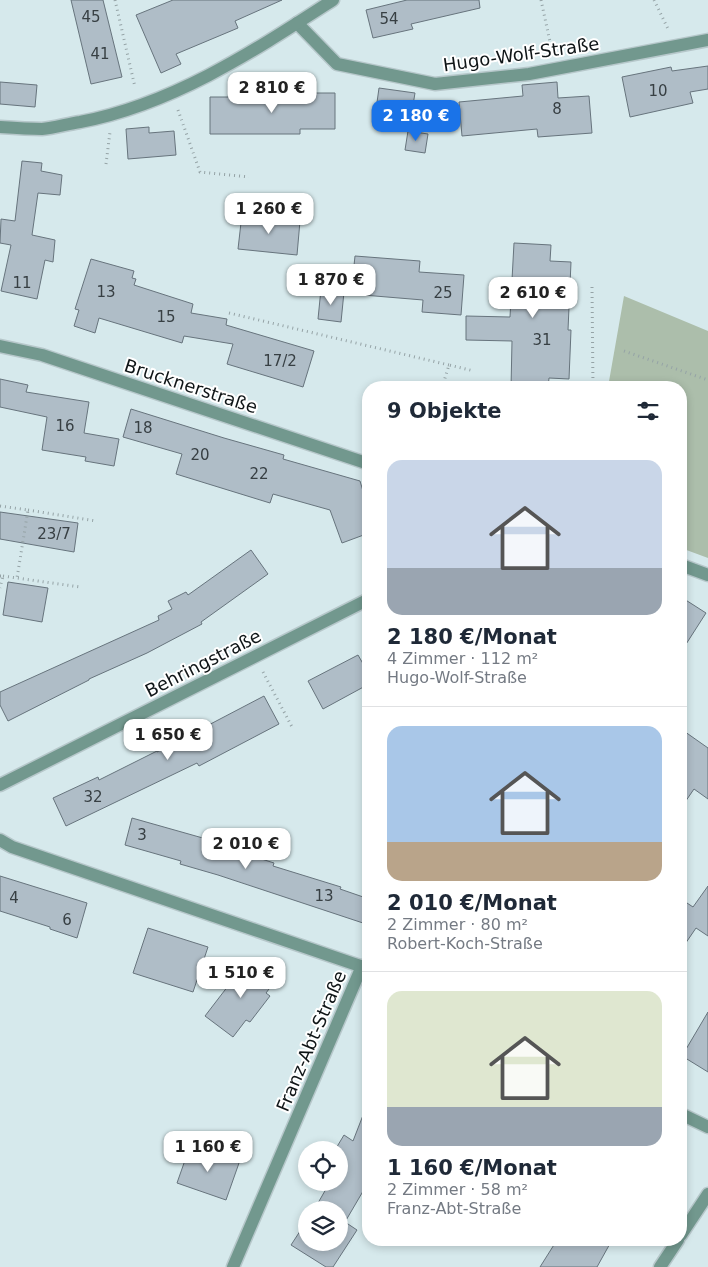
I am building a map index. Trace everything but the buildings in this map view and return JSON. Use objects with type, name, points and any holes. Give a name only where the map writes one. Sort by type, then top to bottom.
[{"type":"street","points":[[0,127],[43,129],[113,114],[140,106],[234,62],[333,0]]},
{"type":"street","name":"Hugo-Wolf-Straße","points":[[297,23],[337,64],[434,84],[529,74],[708,40]]},
{"type":"street","name":"Brucknerstraße","points":[[0,346],[42,355],[362,462]]},
{"type":"street","points":[[687,567],[708,575]]},
{"type":"street","name":"Behringstraße","points":[[0,785],[362,602]]},
{"type":"street","points":[[0,840],[12,847],[362,966]]},
{"type":"street","name":"Franz-Abt-Straße","points":[[233,1267],[362,974]]},
{"type":"street","points":[[687,1117],[708,1127]]},
{"type":"street","points":[[687,1226],[708,1194]]},
{"type":"street","points":[[660,1267],[674,1246]]},
{"type":"path","points":[[114,0],[140,106]]},
{"type":"path","points":[[541,0],[556,69]]},
{"type":"path","points":[[654,0],[677,46]]},
{"type":"path","points":[[171,93],[200,172],[249,177]]},
{"type":"path","points":[[106,164],[113,114]]},
{"type":"path","points":[[592,287],[593,381]]},
{"type":"path","points":[[229,313],[474,371]]},
{"type":"path","points":[[624,351],[708,380]]},
{"type":"path","points":[[444,381],[449,366]]},
{"type":"path","points":[[0,506],[96,521]]},
{"type":"path","points":[[17,578],[28,510]]},
{"type":"path","points":[[0,588],[1,576],[80,587]]},
{"type":"path","points":[[255,656],[292,727]]},
{"type":"green space","points":[[624,296],[708,331],[708,558],[687,550],[687,381],[609,381]]}]
